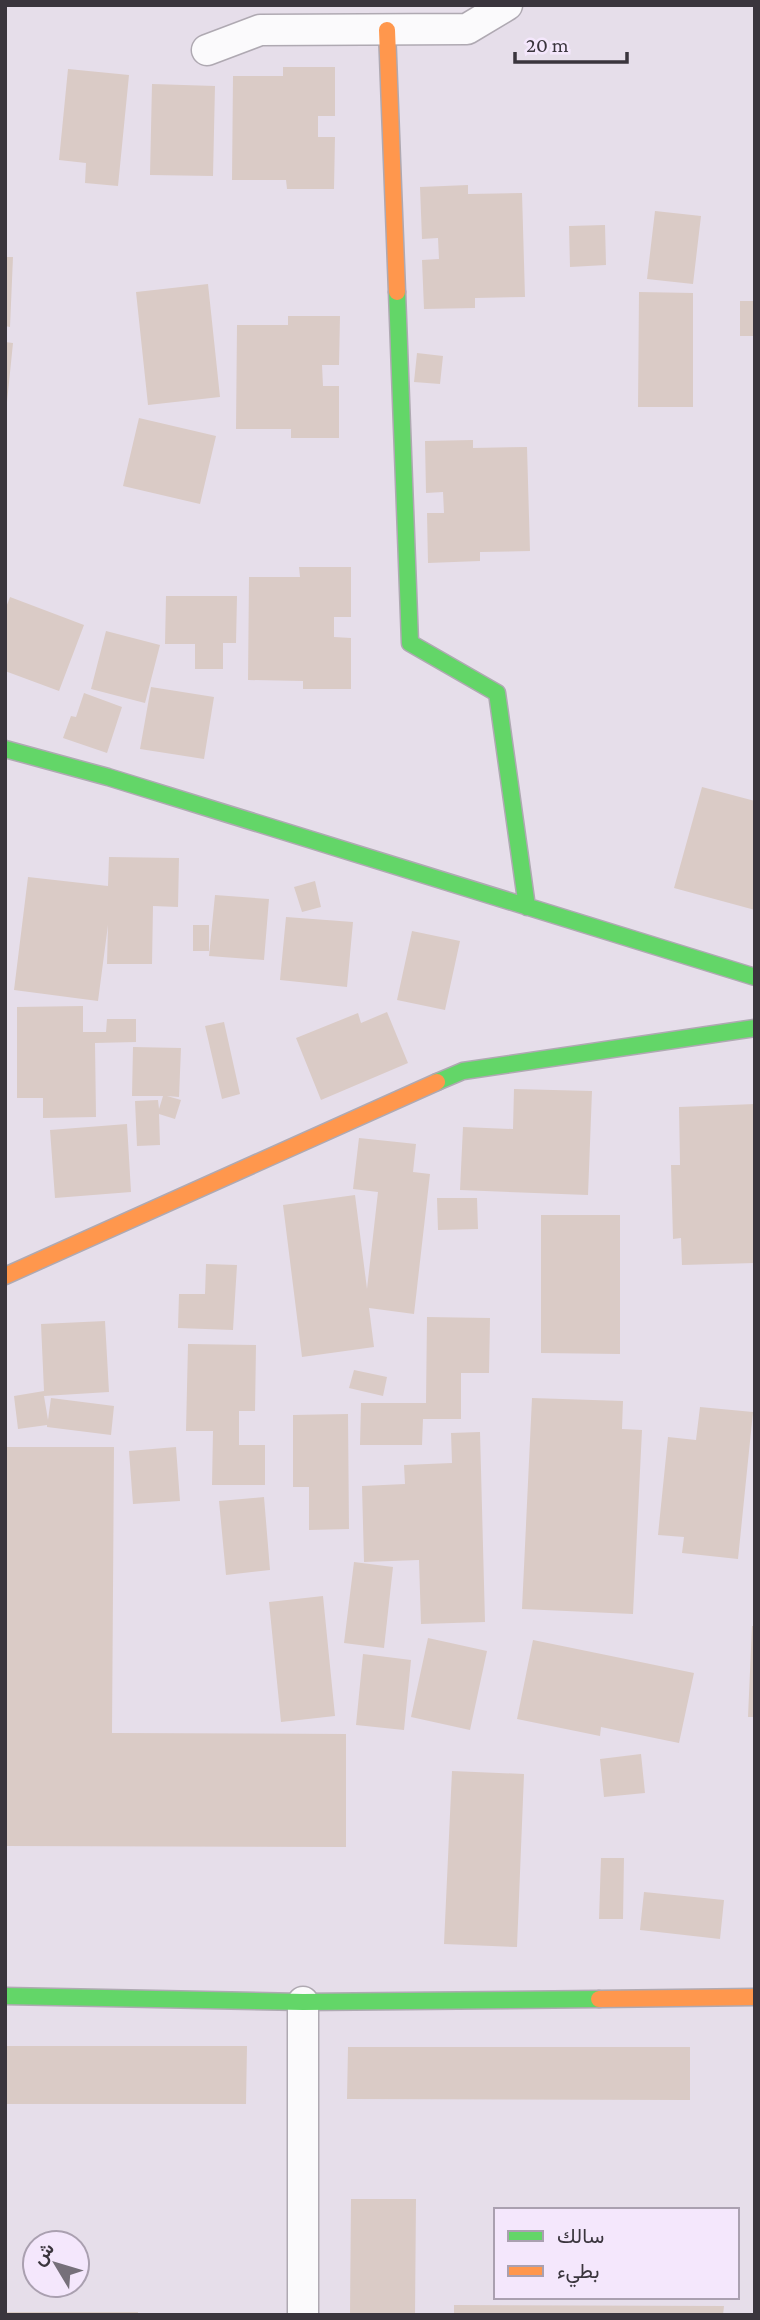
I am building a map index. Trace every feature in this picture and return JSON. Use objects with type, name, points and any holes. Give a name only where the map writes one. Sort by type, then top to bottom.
[{"type":"street","points":[[207,50],[260,30],[467,29],[507,5]]},
{"type":"street","points":[[387,30],[410,643],[497,693],[527,907]]},
{"type":"street","points":[[5,749],[108,777],[755,977]]},
{"type":"street","points":[[5,1276],[463,1071],[755,1028]]},
{"type":"street","points":[[5,1996],[303,2002],[755,1997]]},
{"type":"street","points":[[303,2002],[303,2315]]},
{"type":"building","points":[[283,67],[335,67],[335,116],[318,116],[318,137],[335,137],[334,189],[287,189],[286,180],[232,180],[233,76],[283,76]]},
{"type":"building","points":[[68,69],[129,75],[118,186],[85,183],[86,163],[59,160]]},
{"type":"building","points":[[152,84],[215,86],[213,176],[150,175]]},
{"type":"building","points":[[468,185],[468,194],[522,193],[525,297],[475,298],[475,308],[424,309],[422,260],[439,259],[438,238],[422,239],[420,187]]},
{"type":"building","points":[[655,211],[701,216],[693,284],[647,279]]},
{"type":"building","points":[[605,225],[606,265],[570,267],[569,226]]},
{"type":"building","points":[[5,257],[13,257],[10,327],[5,326]]},
{"type":"building","points":[[208,284],[220,397],[148,405],[136,292]]},
{"type":"building","points":[[639,292],[693,293],[693,407],[638,407]]},
{"type":"building","points":[[740,301],[755,301],[755,336],[740,336]]},
{"type":"building","points":[[288,316],[340,316],[339,365],[322,365],[323,386],[339,386],[339,438],[291,438],[291,429],[236,429],[237,325],[288,325]]},
{"type":"building","points":[[5,342],[13,343],[7,402],[5,402]]},
{"type":"building","points":[[417,353],[443,356],[440,384],[414,382]]},
{"type":"building","points":[[139,418],[216,436],[200,504],[123,486]]},
{"type":"building","points":[[473,440],[473,448],[527,447],[530,551],[480,552],[480,561],[428,563],[427,513],[444,513],[443,492],[426,493],[425,441]]},
{"type":"building","points":[[299,567],[351,567],[351,617],[334,617],[334,637],[351,638],[351,689],[303,689],[303,681],[248,680],[249,577],[300,577]]},
{"type":"building","points":[[166,596],[237,596],[236,643],[223,643],[223,669],[195,669],[195,644],[165,644]]},
{"type":"building","points":[[10,597],[84,625],[59,691],[5,671],[5,610]]},
{"type":"building","points":[[106,631],[160,645],[145,703],[91,689]]},
{"type":"building","points":[[151,687],[214,697],[204,759],[140,749]]},
{"type":"building","points":[[84,693],[122,707],[107,753],[63,738],[71,716],[76,717]]},
{"type":"building","points":[[702,787],[755,801],[755,910],[674,888]]},
{"type":"building","points":[[109,857],[179,858],[178,907],[153,906],[152,964],[107,964],[108,925],[98,1001],[14,990],[28,877],[108,886]]},
{"type":"building","points":[[315,881],[321,907],[302,912],[294,887]]},
{"type":"building","points":[[215,895],[269,899],[264,960],[209,956]]},
{"type":"building","points":[[286,917],[353,922],[347,987],[280,980]]},
{"type":"building","points":[[193,925],[209,925],[209,951],[193,951]]},
{"type":"building","points":[[412,931],[460,941],[445,1010],[397,1000]]},
{"type":"building","points":[[83,1006],[83,1032],[106,1032],[107,1019],[136,1019],[136,1042],[95,1043],[96,1117],[43,1118],[43,1098],[17,1098],[17,1007]]},
{"type":"building","points":[[387,1012],[408,1063],[321,1100],[296,1038],[358,1013],[361,1023]]},
{"type":"building","points":[[224,1022],[240,1094],[222,1099],[205,1026]]},
{"type":"building","points":[[133,1047],[181,1048],[179,1097],[167,1096],[181,1100],[175,1119],[159,1114],[160,1145],[137,1146],[135,1101],[158,1100],[159,1109],[163,1096],[132,1096]]},
{"type":"building","points":[[514,1089],[592,1091],[588,1195],[460,1190],[463,1127],[513,1129]]},
{"type":"building","points":[[755,1104],[755,1263],[682,1265],[681,1238],[673,1239],[671,1165],[680,1165],[679,1107]]},
{"type":"building","points":[[127,1124],[131,1192],[55,1198],[50,1130]]},
{"type":"building","points":[[359,1138],[416,1144],[413,1172],[430,1174],[414,1314],[369,1308],[374,1347],[302,1357],[283,1205],[355,1195],[367,1289],[378,1192],[353,1189]]},
{"type":"building","points":[[437,1198],[477,1198],[478,1229],[438,1230]]},
{"type":"building","points":[[541,1215],[620,1215],[620,1354],[541,1353]]},
{"type":"building","points":[[206,1264],[237,1265],[233,1330],[178,1328],[179,1294],[205,1294]]},
{"type":"building","points":[[427,1317],[490,1318],[489,1373],[461,1373],[461,1419],[423,1419],[422,1445],[360,1445],[361,1403],[426,1403]]},
{"type":"building","points":[[105,1321],[109,1392],[44,1396],[48,1420],[51,1398],[114,1406],[111,1435],[47,1425],[18,1429],[14,1396],[44,1391],[41,1324]]},
{"type":"building","points":[[188,1344],[256,1345],[255,1411],[239,1411],[239,1445],[265,1445],[265,1485],[212,1485],[213,1431],[186,1431]]},
{"type":"building","points":[[354,1370],[387,1377],[383,1396],[349,1388]]},
{"type":"building","points":[[532,1398],[623,1401],[622,1429],[642,1430],[633,1614],[522,1609]]},
{"type":"building","points":[[700,1407],[753,1412],[738,1559],[682,1553],[684,1537],[658,1535],[668,1437],[696,1440]]},
{"type":"building","points":[[348,1414],[349,1529],[309,1530],[309,1487],[293,1487],[293,1415]]},
{"type":"building","points":[[480,1432],[485,1622],[421,1624],[419,1560],[364,1562],[362,1486],[405,1484],[404,1465],[452,1463],[451,1433]]},
{"type":"building","points":[[5,1447],[114,1447],[112,1733],[346,1734],[346,1847],[5,1846]]},
{"type":"building","points":[[176,1447],[180,1501],[133,1504],[129,1451]]},
{"type":"building","points":[[264,1497],[270,1570],[226,1575],[219,1501]]},
{"type":"building","points":[[354,1562],[393,1567],[384,1648],[344,1643]]},
{"type":"building","points":[[323,1596],[335,1716],[281,1722],[269,1602]]},
{"type":"building","points":[[752,1626],[755,1626],[755,1717],[748,1717]]},
{"type":"building","points":[[428,1638],[487,1651],[470,1730],[411,1717]]},
{"type":"building","points":[[533,1640],[694,1673],[679,1743],[601,1727],[600,1736],[517,1719]]},
{"type":"building","points":[[363,1654],[411,1660],[404,1730],[356,1725]]},
{"type":"building","points":[[641,1754],[645,1793],[604,1797],[600,1759]]},
{"type":"building","points":[[452,1771],[524,1774],[517,1947],[444,1944]]},
{"type":"building","points":[[601,1858],[624,1858],[623,1919],[599,1919]]},
{"type":"building","points":[[644,1892],[724,1900],[720,1939],[640,1930]]},
{"type":"building","points":[[5,2046],[247,2046],[246,2104],[5,2104]]},
{"type":"building","points":[[348,2047],[690,2047],[690,2100],[347,2099]]},
{"type":"building","points":[[351,2199],[416,2199],[415,2315],[350,2315]]},
{"type":"building","points":[[454,2305],[724,2306],[723,2315],[454,2315]]},
{"type":"building","points":[[5,2312],[138,2312],[138,2315],[5,2315]]},
{"type":"traffic: fast","points":[[397,292],[410,643],[497,693],[527,907]]},
{"type":"traffic: fast","points":[[5,749],[108,777],[755,977]]},
{"type":"traffic: fast","points":[[437,1082],[463,1071],[755,1028]]},
{"type":"traffic: fast","points":[[5,1996],[303,2002],[599,1999]]},
{"type":"traffic: slow","points":[[387,30],[397,292]]},
{"type":"traffic: slow","points":[[5,1276],[437,1082]]},
{"type":"traffic: slow","points":[[599,1999],[755,1997]]}]
